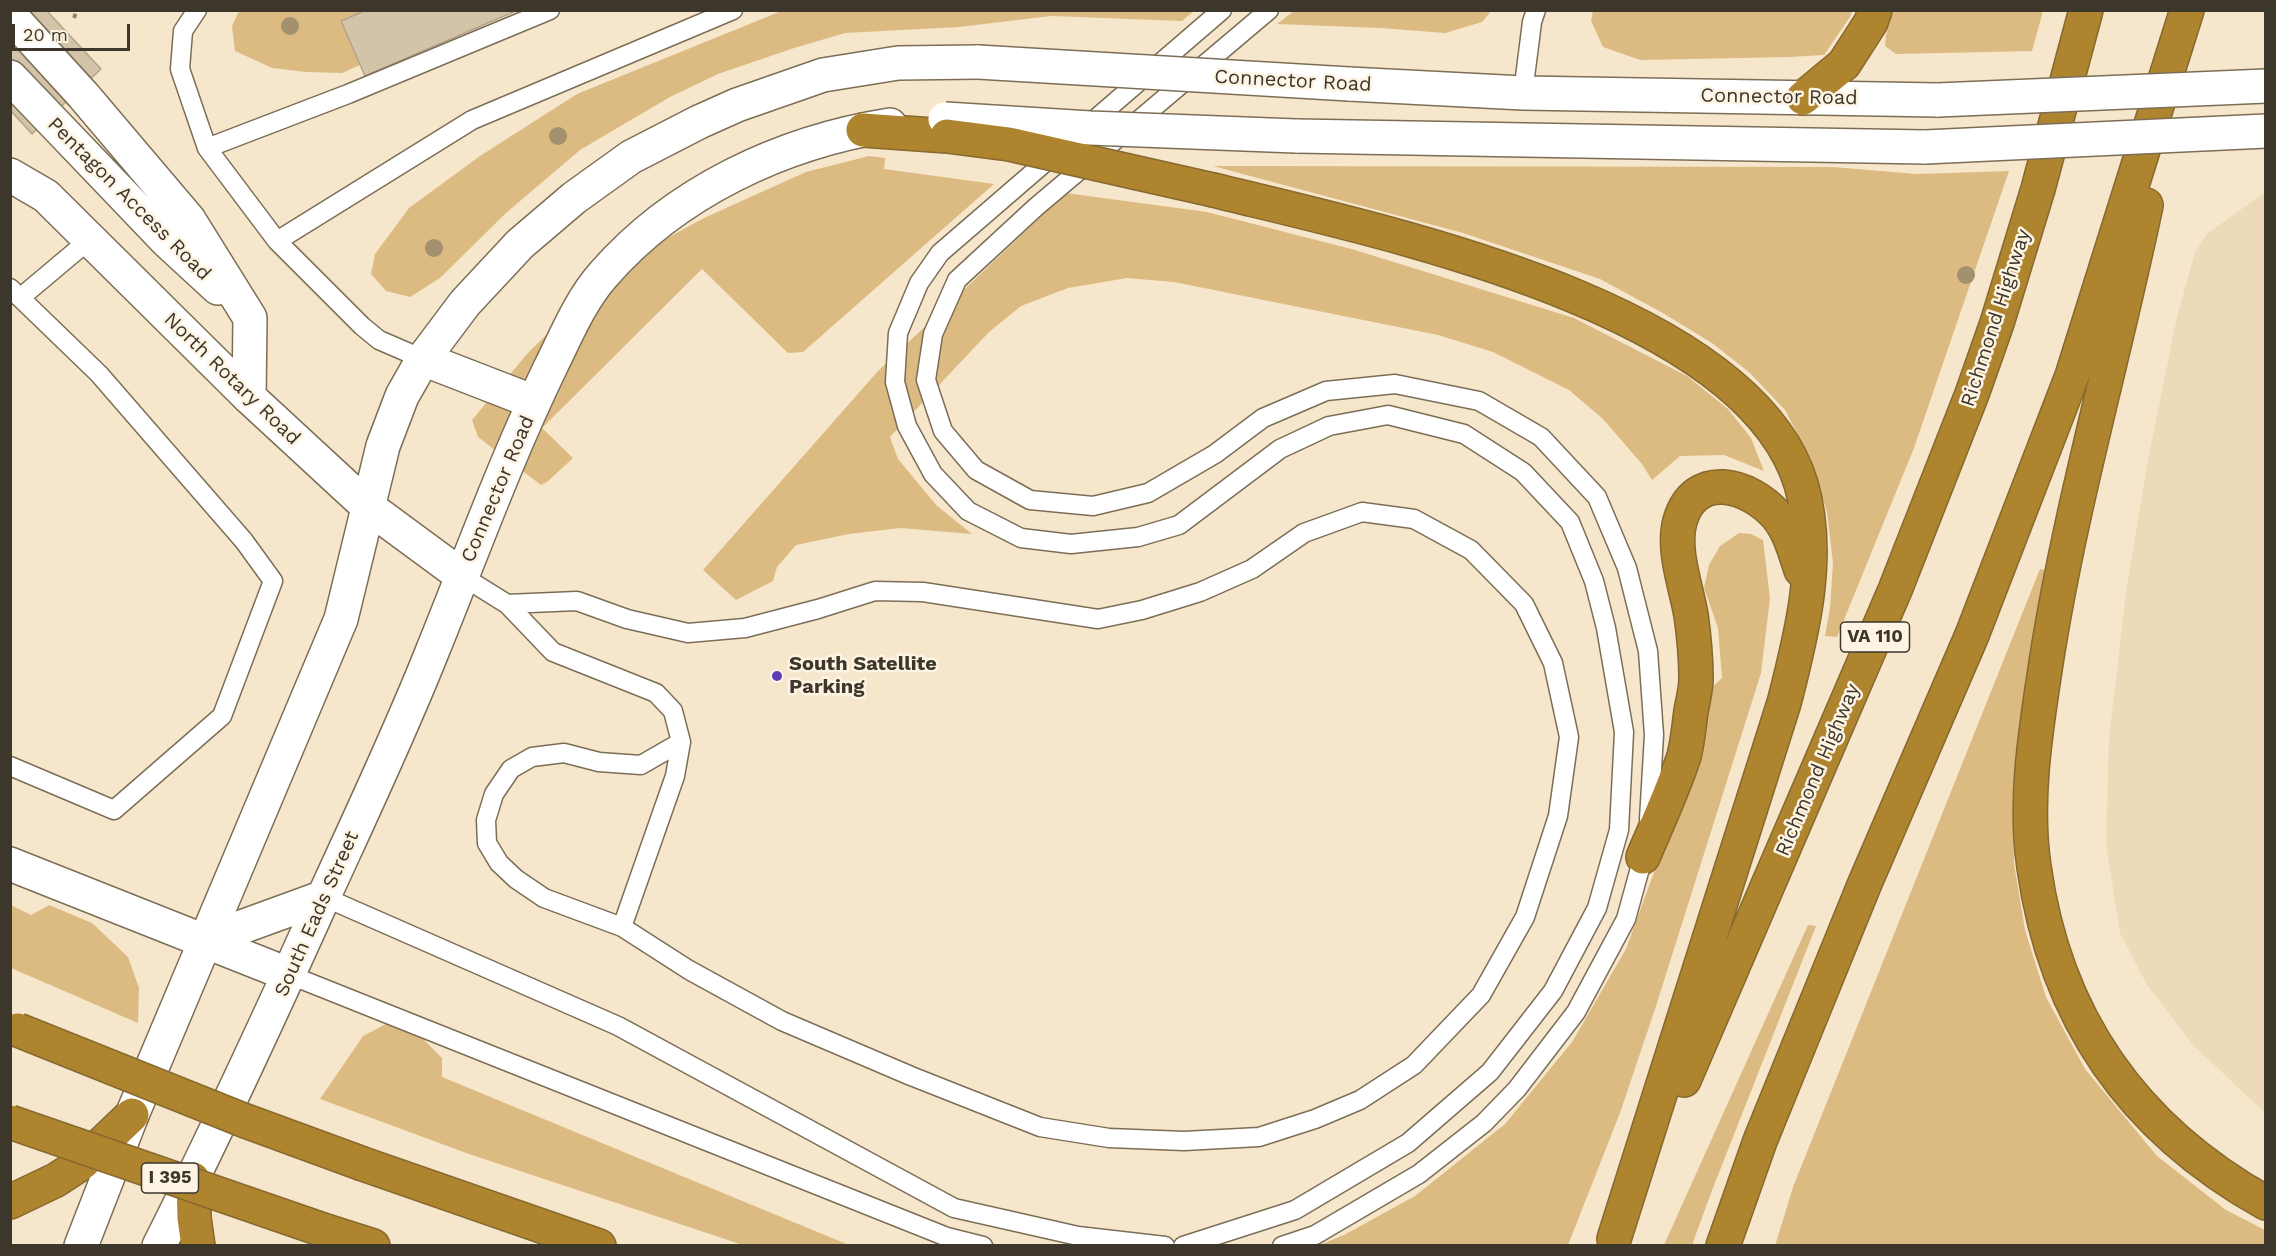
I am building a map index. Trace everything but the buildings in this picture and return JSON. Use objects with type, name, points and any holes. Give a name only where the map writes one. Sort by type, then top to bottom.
[{"type":"highway","points":[[1803,98],[1844,64],[1871,22],[1875,10]]},
{"type":"highway","name":"Richmond Highway","points":[[1613,1242],[1767,891],[1927,512],[1997,323],[2038,189],[2086,10]]},
{"type":"highway","points":[[2187,10],[2125,306],[2088,452],[2052,625],[2032,775],[2033,865],[2052,952],[2069,998],[2121,1084],[2156,1123],[2195,1157],[2234,1185],[2265,1203]]},
{"type":"highway","points":[[1723,1245],[1760,1141],[1870,872],[1972,635],[2068,387],[2092,317],[2187,10]]},
{"type":"highway","points":[[863,129],[946,127],[1366,229],[1515,274],[1605,309],[1691,356],[1746,400],[1771,430],[1794,465],[1801,485],[1809,539],[1806,598],[1799,647],[1784,703],[1613,1242]]},
{"type":"highway","points":[[1643,857],[1684,754],[1696,681],[1691,618],[1678,539],[1681,518],[1689,502],[1705,489],[1717,486],[1742,491],[1760,501],[1777,516],[1787,532],[1795,551],[1806,598]]},
{"type":"highway","points":[[14,1028],[243,1120],[599,1245]]},
{"type":"highway","points":[[10,1202],[56,1180],[82,1163],[132,1115]]},
{"type":"highway","name":"I 395","points":[[10,1122],[329,1232],[373,1245]]},
{"type":"highway","points":[[193,1179],[194,1218],[198,1245]]},
{"type":"street","name":"Pentagon Access Road","points":[[10,15],[83,95],[189,220],[250,318]]},
{"type":"street","name":"Connector Road","points":[[206,940],[341,619],[382,446],[402,396],[423,359],[465,303],[520,244],[574,198],[631,157],[737,105],[823,75],[898,63],[978,62],[1524,93],[1938,100],[2265,86]]},
{"type":"street","name":"Pentagon Access Road","points":[[10,77],[166,241],[250,318]]},
{"type":"street","points":[[946,127],[1090,128],[1296,136],[1925,147],[2265,131]]},
{"type":"street","name":"Connector Road","points":[[462,576],[534,402],[575,318],[599,278],[632,243],[668,214],[718,182],[792,151],[863,129]]},
{"type":"street","name":"North Rotary Road","points":[[10,175],[46,196],[249,397],[367,506],[462,576]]},
{"type":"street","points":[[249,397],[250,318]]},
{"type":"street","name":"Connector Road","points":[[423,359],[534,402]]},
{"type":"street","name":"South Eads Street","points":[[159,1245],[290,975],[381,773],[462,576]]},
{"type":"street","points":[[10,864],[290,975]]},
{"type":"street","points":[[81,1245],[132,1115],[206,940],[324,897]]},
{"type":"lane","points":[[197,10],[183,32],[180,69],[207,148],[277,241],[362,326],[379,340],[423,359]]},
{"type":"lane","points":[[207,148],[348,94],[550,10]]},
{"type":"lane","points":[[277,241],[472,120],[733,10]]},
{"type":"lane","points":[[1183,1245],[1294,1210],[1408,1143],[1490,1072],[1553,991],[1597,908],[1619,830],[1624,732],[1606,628],[1594,581],[1570,522],[1523,472],[1464,434],[1388,415],[1329,426],[1280,449],[1179,525],[1138,537],[1071,544],[1021,538],[968,511],[933,474],[907,426],[896,382],[898,333],[919,283],[940,253],[1222,10]]},
{"type":"lane","points":[[1269,10],[1036,207],[957,280],[933,334],[927,380],[943,431],[976,470],[1030,500],[1093,506],[1148,493],[1215,454],[1263,418],[1326,391],[1395,384],[1479,401],[1541,437],[1597,497],[1627,568],[1648,651],[1654,735],[1651,811],[1643,857],[1626,919],[1576,1012],[1517,1089],[1484,1123],[1419,1174],[1315,1235],[1282,1245]]},
{"type":"lane","points":[[1524,93],[1532,22],[1536,10]]},
{"type":"lane","points":[[10,766],[114,810],[222,716],[273,581],[243,540],[99,374],[15,293],[89,240]]},
{"type":"lane","points":[[507,604],[577,600],[627,619],[688,633],[745,628],[875,591],[922,592],[1098,619],[1142,610],[1200,592],[1252,569],[1304,532],[1362,512],[1414,519],[1471,550],[1524,604],[1553,663],[1569,737],[1558,816],[1525,917],[1481,995],[1414,1065],[1360,1100],[1315,1119],[1259,1137],[1184,1141],[1109,1138],[1040,1127],[911,1076],[782,1021],[689,970],[622,927],[544,898],[516,879],[499,863],[487,843],[486,820],[494,794],[511,769],[532,757],[564,753],[598,762],[641,765],[681,742]]},
{"type":"lane","points":[[462,576],[507,604],[554,652],[656,693],[673,711],[681,742],[675,776],[622,927]]},
{"type":"lane","points":[[324,897],[618,1026],[954,1208],[1078,1236],[1165,1245]]},
{"type":"lane","points":[[290,975],[946,1237],[983,1245]]},
{"type":"path","points":[[74,18],[77,10]]},
{"type":"shaded area","points":[[784,10],[1194,11],[1182,21],[1051,16],[959,27],[845,33],[791,49],[718,74],[670,97],[580,150],[506,213],[440,278],[410,297],[386,291],[371,274],[375,254],[409,208],[480,156],[577,94]]},
{"type":"shaded area","points":[[1852,10],[1850,17],[1824,55],[1640,60],[1603,47],[1591,21],[1593,11]]},
{"type":"shaded area","points":[[1893,10],[2043,11],[2032,51],[1896,54],[1885,46]]},
{"type":"shaded area","points":[[239,11],[366,11],[341,21],[360,65],[342,73],[272,68],[235,51],[232,26]]},
{"type":"shaded area","points":[[1294,11],[1491,11],[1482,22],[1445,33],[1277,24]]},
{"type":"shaded area","points":[[869,156],[885,158],[884,169],[994,184],[803,352],[788,353],[702,269],[542,428],[573,458],[541,485],[478,437],[472,420],[527,354],[559,322],[647,249],[704,218],[806,172]]},
{"type":"shaded area","points":[[1213,166],[1832,167],[1917,174],[2009,171],[1914,448],[1837,637],[1825,636],[1830,608],[1833,563],[1827,512],[1811,461],[1785,410],[1750,373],[1712,343],[1600,279],[1463,233]]},
{"type":"shaded area","points":[[2265,192],[2265,1113],[2193,1045],[2147,985],[2120,933],[2106,844],[2109,739],[2126,593],[2147,465],[2177,317],[2195,252],[2207,234]]},
{"type":"shaded area","points":[[1066,193],[1207,212],[1355,250],[1574,318],[1687,376],[1728,409],[1751,438],[1764,471],[1724,455],[1680,456],[1652,480],[1642,464],[1603,419],[1569,390],[1493,352],[1438,335],[1174,282],[1127,278],[1068,288],[1021,306],[989,332],[890,437],[898,459],[936,505],[972,534],[900,528],[849,534],[796,545],[777,567],[773,581],[736,600],[703,570],[878,371]]},
{"type":"shaded area","points":[[1739,533],[1751,534],[1763,540],[1770,598],[1761,673],[1620,1113],[1568,1245],[1317,1246],[1344,1235],[1415,1196],[1505,1124],[1572,1042],[1626,949],[1657,864],[1679,717],[1722,678],[1718,628],[1704,588],[1709,565],[1720,546]]},
{"type":"shaded area","points":[[2040,569],[2051,571],[2026,687],[2013,797],[2014,864],[2025,930],[2046,997],[2085,1069],[2157,1156],[2226,1210],[2265,1230],[2265,1245],[1775,1246],[1793,1187]]},
{"type":"shaded area","points":[[11,905],[31,915],[49,905],[92,923],[128,957],[139,988],[138,1023],[11,968]]},
{"type":"shaded area","points":[[1808,925],[1816,926],[1692,1245],[1664,1245]]},
{"type":"shaded area","points":[[386,1024],[419,1035],[442,1058],[442,1077],[849,1245],[743,1245],[469,1154],[320,1099],[363,1036]]},
{"type":"place","name":"South Satellite Parking","points":[[777,676]]}]
